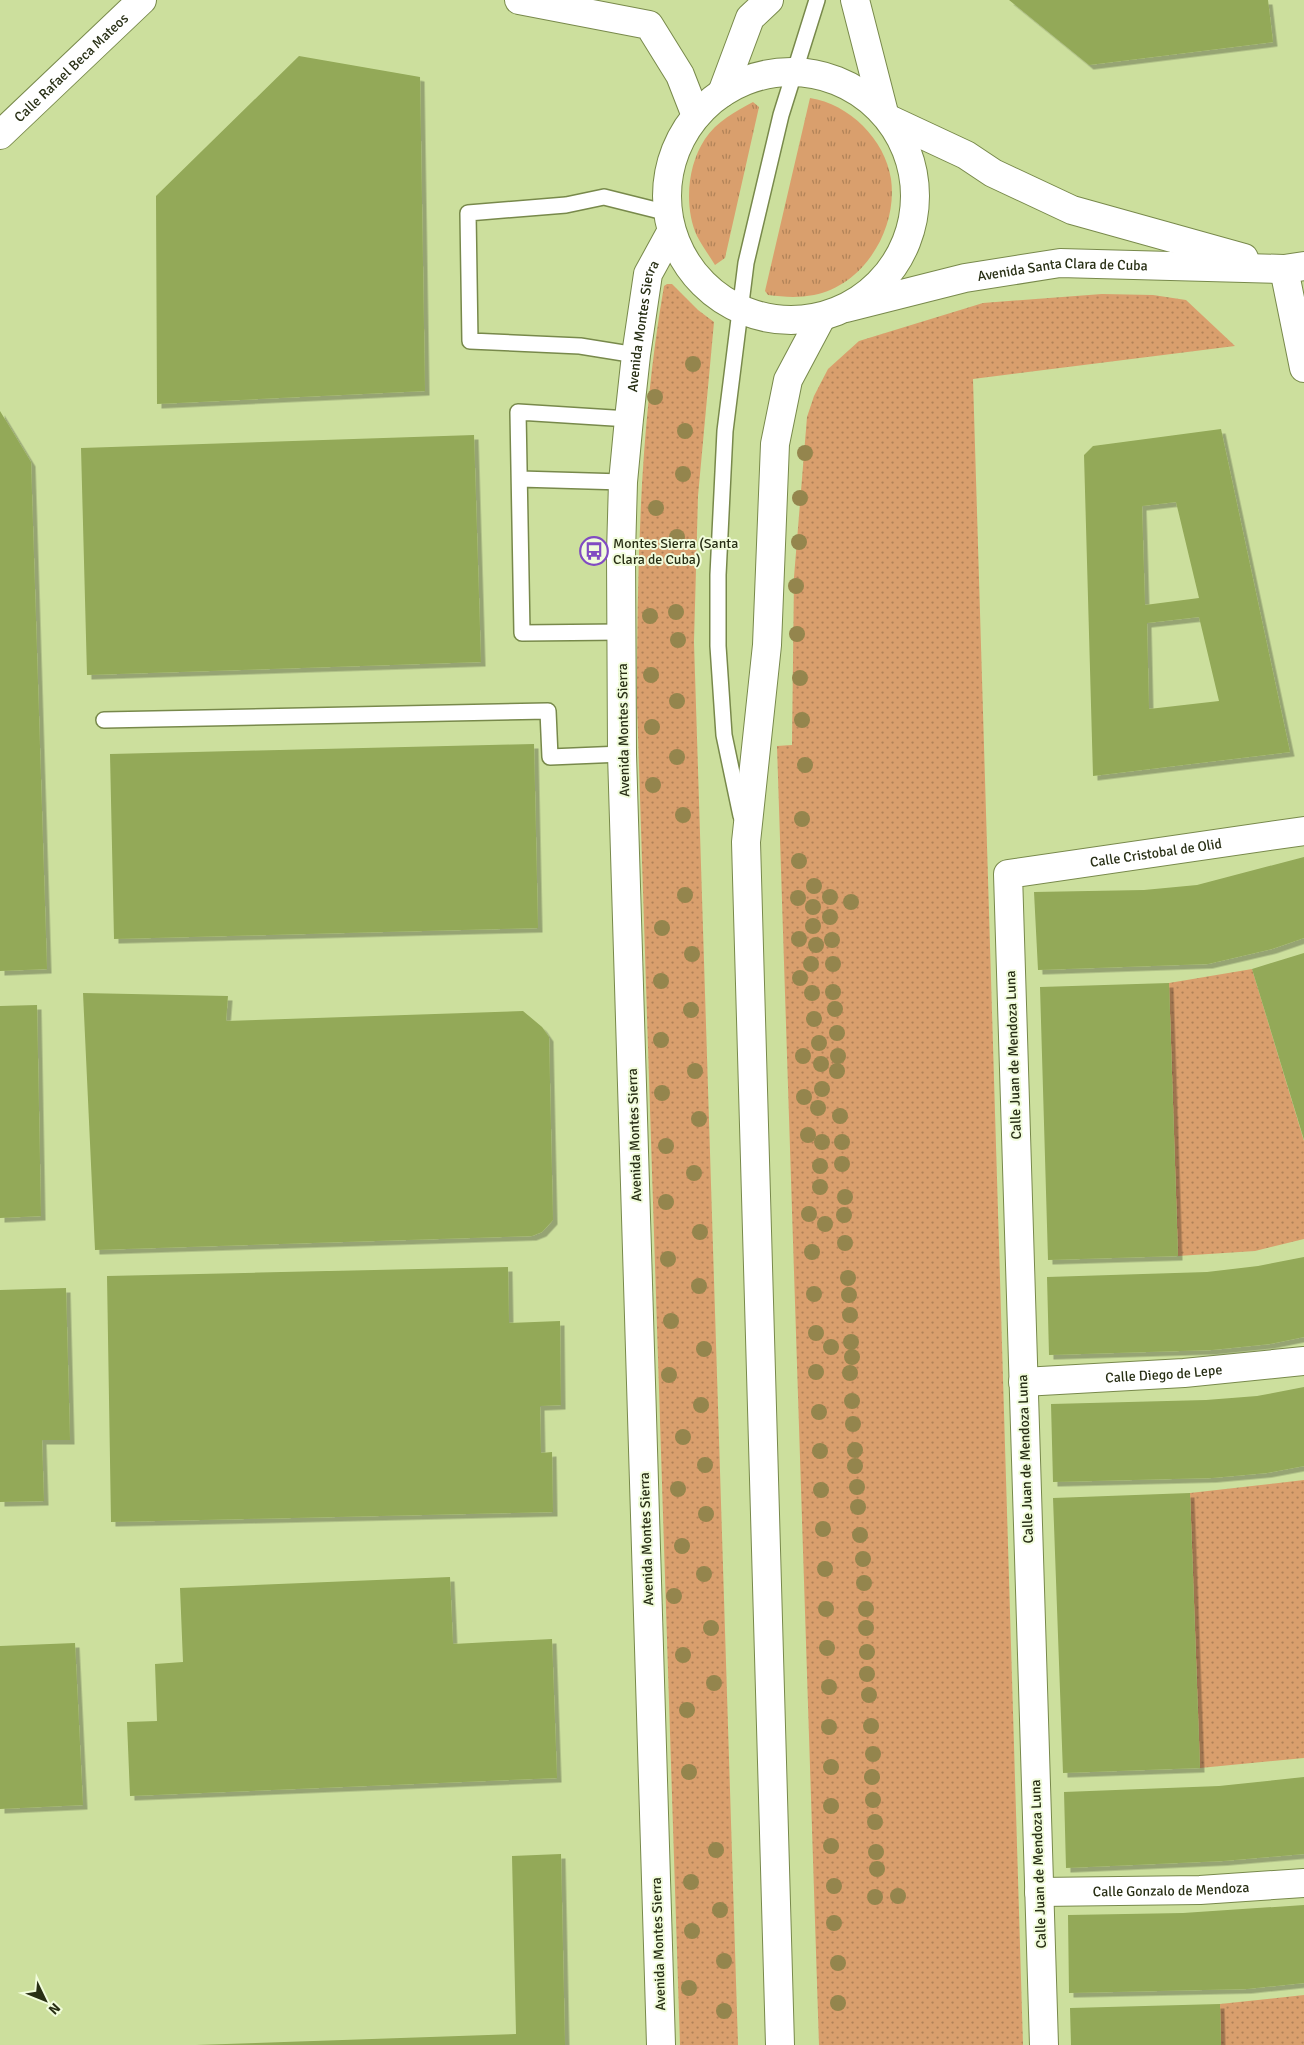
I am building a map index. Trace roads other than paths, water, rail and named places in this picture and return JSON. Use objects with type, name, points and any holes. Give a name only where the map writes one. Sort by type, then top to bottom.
[{"type":"main road","name":"Calle Rafael Beca Mateos","points":[[0,135],[142,0]]},
{"type":"main road","points":[[520,0],[608,9],[649,25],[680,75],[696,116]]},
{"type":"main road","points":[[722,93],[750,18],[769,0]]},
{"type":"main road","points":[[855,0],[888,116],[906,148],[915,178],[915,209],[908,239],[894,268],[873,291],[846,308],[821,318],[793,321],[766,319],[739,310],[709,291],[686,264],[670,222],[667,188],[671,162],[681,138],[696,116],[722,93],[744,81],[769,74],[794,71],[828,76],[858,91],[888,116],[966,155],[993,174],[1072,210],[1294,267],[1304,368]]},
{"type":"main road","name":"Avenida Montes Sierra","points":[[661,2045],[622,754],[621,632],[623,482],[636,354],[648,274],[670,222]]},
{"type":"main road","name":"Avenida Santa Clara de Cuba","points":[[846,308],[965,278],[1060,263],[1294,267]]},
{"type":"main road","points":[[780,2045],[746,842],[766,645],[775,444],[788,380],[821,318]]},
{"type":"main road","name":"Calle Cristobal de Olid","points":[[1008,874],[1304,831]]},
{"type":"main road","name":"Calle Juan de Mendoza Luna","points":[[1008,874],[1044,2045]]},
{"type":"main road","name":"Calle Diego de Lepe","points":[[1023,1382],[1184,1373],[1304,1361]]},
{"type":"main road","name":"Calle Gonzalo de Mendoza","points":[[1039,1892],[1200,1890],[1304,1883]]},
{"type":"lane","points":[[746,842],[724,735],[718,646],[718,575],[725,431],[739,310],[761,196],[781,115],[817,0]]},
{"type":"lane","points":[[636,354],[580,346],[470,341],[468,213],[566,205],[604,197],[670,222]]},
{"type":"lane","points":[[621,632],[522,633],[518,412],[629,419]]},
{"type":"lane","points":[[520,479],[623,482]]},
{"type":"lane","points":[[104,720],[548,712],[550,757],[622,754]]},
{"type":"place","name":"Montes Sierra (Santa Clara de Cuba)","points":[[594,551]]}]
